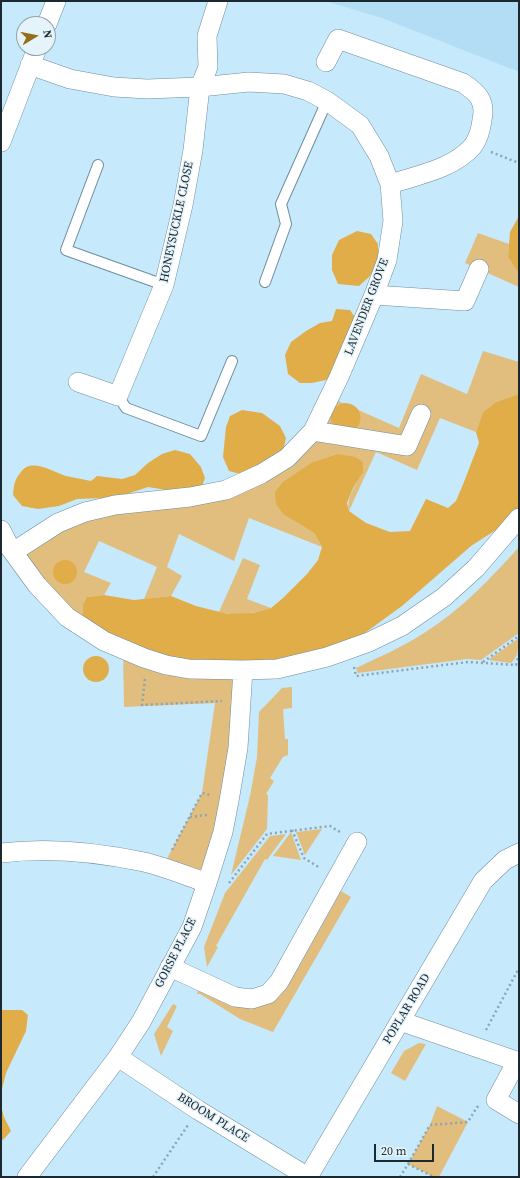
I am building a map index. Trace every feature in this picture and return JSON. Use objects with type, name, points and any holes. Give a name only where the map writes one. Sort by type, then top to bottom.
[{"type":"street","points":[[50,16],[56,1]]},
{"type":"street","name":"HONEYSUCKLE CLOSE","points":[[118,396],[164,285],[183,205],[192,157],[200,87],[208,67],[207,36],[218,1]]},
{"type":"street","points":[[326,62],[338,39],[463,83],[477,93],[484,109],[481,128],[474,145],[457,160],[427,173],[390,184]]},
{"type":"street","points":[[1,142],[34,57]]},
{"type":"street","name":"LAVENDER GROVE","points":[[8,551],[58,523],[85,512],[115,505],[190,497],[226,490],[261,474],[288,458],[313,431],[374,295],[386,260],[392,221],[390,184],[379,156],[360,125],[327,101],[308,91],[284,84],[248,82],[200,87],[147,89],[114,87],[70,79],[34,57]]},
{"type":"street","points":[[374,295],[466,301],[479,269]]},
{"type":"street","points":[[78,382],[118,396]]},
{"type":"street","points":[[313,431],[407,446],[421,414]]},
{"type":"street","points":[[1,530],[8,551],[37,585],[67,617],[104,641],[147,659],[166,665],[189,669],[243,670],[277,669],[327,657],[370,642],[402,626],[444,597],[476,568],[519,518]]},
{"type":"street","name":"GORSE PLACE","points":[[27,1177],[118,1057],[141,1022],[192,927],[223,832],[238,748],[243,670]]},
{"type":"street","points":[[170,967],[235,998],[252,999],[268,994],[279,982],[357,842]]},
{"type":"street","points":[[1,853],[24,850],[62,851],[106,856],[145,862],[207,883]]},
{"type":"street","name":"POPLAR ROAD","points":[[308,1177],[483,881],[505,860],[519,853]]},
{"type":"street","points":[[400,1021],[518,1061],[496,1100],[519,1114]]},
{"type":"street","name":"BROOM PLACE","points":[[118,1057],[198,1110],[308,1177]]},
{"type":"lane","points":[[265,282],[286,224],[281,204],[327,101]]},
{"type":"lane","points":[[98,165],[66,250],[164,285]]},
{"type":"lane","points":[[118,396],[126,408],[201,436],[232,361]]},
{"type":"path","points":[[474,145],[519,163]]},
{"type":"path","points":[[482,662],[519,636]]},
{"type":"path","points":[[350,649],[356,676],[468,662],[516,665],[519,654]]},
{"type":"path","points":[[147,659],[142,705],[242,700]]},
{"type":"path","points":[[162,868],[202,793],[229,801]]},
{"type":"path","points":[[207,883],[228,884],[267,834],[330,826],[357,842]]},
{"type":"path","points":[[292,830],[304,858],[336,879]]},
{"type":"path","points":[[477,1048],[519,968]]},
{"type":"path","points":[[400,1177],[430,1125],[468,1122],[477,1108],[496,1100]]},
{"type":"path","points":[[153,1177],[198,1110]]},
{"type":"path","points":[[408,1164],[434,1177]]},
{"type":"shaded area","points":[[325,1],[519,1],[519,72],[382,18]]},
{"type":"shaded area","points":[[519,216],[519,274],[508,257],[510,232]]},
{"type":"shaded area","points":[[357,231],[371,234],[378,244],[378,264],[369,277],[359,286],[338,284],[332,270],[332,255],[339,240]]},
{"type":"shaded area","points":[[478,233],[509,244],[508,257],[519,274],[519,287],[465,263]]},
{"type":"shaded area","points":[[336,309],[350,310],[356,319],[338,370],[326,380],[312,383],[300,383],[288,374],[285,355],[291,342],[320,323],[332,321]]},
{"type":"shaded area","points":[[483,351],[519,362],[519,394],[496,402],[483,412],[476,432],[440,418],[417,470],[376,452],[349,511],[348,506],[350,496],[363,473],[284,515],[314,533],[322,547],[249,518],[234,561],[179,534],[167,567],[182,576],[171,596],[144,599],[157,567],[99,541],[84,572],[111,583],[104,595],[87,597],[92,634],[13,552],[58,523],[190,497],[287,458],[329,397],[399,428],[421,374],[467,394]]},
{"type":"shaded area","points":[[519,394],[519,515],[471,546],[402,606],[362,635],[327,657],[166,665],[83,619],[83,605],[87,597],[104,595],[134,600],[171,596],[196,606],[228,614],[253,613],[271,608],[307,574],[318,560],[322,547],[314,533],[284,515],[276,504],[275,492],[283,482],[311,463],[338,454],[355,457],[363,462],[363,473],[353,488],[347,503],[349,511],[366,523],[390,532],[410,531],[426,499],[448,508],[456,501],[479,443],[476,432],[483,412],[496,402]]},
{"type":"shaded area","points":[[344,403],[354,406],[360,412],[360,421],[355,430],[333,426],[331,418],[332,412],[337,406]]},
{"type":"shaded area","points":[[242,410],[262,413],[280,426],[286,438],[283,451],[244,475],[229,471],[223,457],[226,427],[230,416]]},
{"type":"shaded area","points":[[175,450],[190,454],[201,467],[205,478],[201,489],[172,491],[148,487],[124,495],[77,499],[59,506],[38,509],[22,506],[13,495],[14,485],[17,478],[25,468],[30,466],[42,467],[66,476],[91,481],[97,476],[122,479],[135,475],[148,463],[162,454]]},
{"type":"shaded area","points":[[519,547],[519,633],[481,660],[467,659],[358,673],[356,668],[408,643],[451,614],[486,582]]},
{"type":"shaded area","points":[[243,558],[260,565],[247,599],[271,608],[245,614],[219,612]]},
{"type":"shaded area","points":[[65,560],[74,563],[77,572],[74,581],[65,584],[56,581],[53,572],[56,563]]},
{"type":"shaded area","points":[[519,638],[517,655],[511,663],[488,660]]},
{"type":"shaded area","points":[[123,649],[243,670],[207,883],[162,868],[202,793],[215,703],[124,707]]},
{"type":"shaded area","points":[[96,656],[105,660],[109,669],[105,678],[96,682],[87,678],[83,669],[87,660]]},
{"type":"shaded area","points":[[292,687],[292,708],[283,709],[285,739],[288,739],[288,755],[283,757],[270,778],[274,781],[266,794],[268,795],[267,829],[231,875],[250,796],[257,757],[259,712],[282,688]]},
{"type":"shaded area","points":[[322,829],[305,855],[296,832]]},
{"type":"shaded area","points":[[291,832],[301,860],[273,856]]},
{"type":"shaded area","points":[[286,834],[267,860],[265,859],[216,946],[218,947],[207,967],[204,947],[225,893],[270,836]]},
{"type":"shaded area","points":[[341,891],[351,897],[273,1032],[240,1019],[200,994],[197,994],[198,989],[234,1005],[293,977]]},
{"type":"shaded area","points":[[173,1004],[177,1006],[167,1027],[173,1031],[161,1056],[154,1034]]},
{"type":"shaded area","points":[[1,1010],[22,1010],[28,1015],[26,1031],[6,1073],[1,1093]]},
{"type":"shaded area","points":[[419,1043],[426,1044],[405,1081],[391,1073],[404,1051]]},
{"type":"shaded area","points":[[1,1106],[4,1117],[11,1131],[3,1140],[1,1139]]},
{"type":"shaded area","points":[[437,1106],[468,1122],[439,1177],[434,1177],[408,1164],[430,1125]]}]
